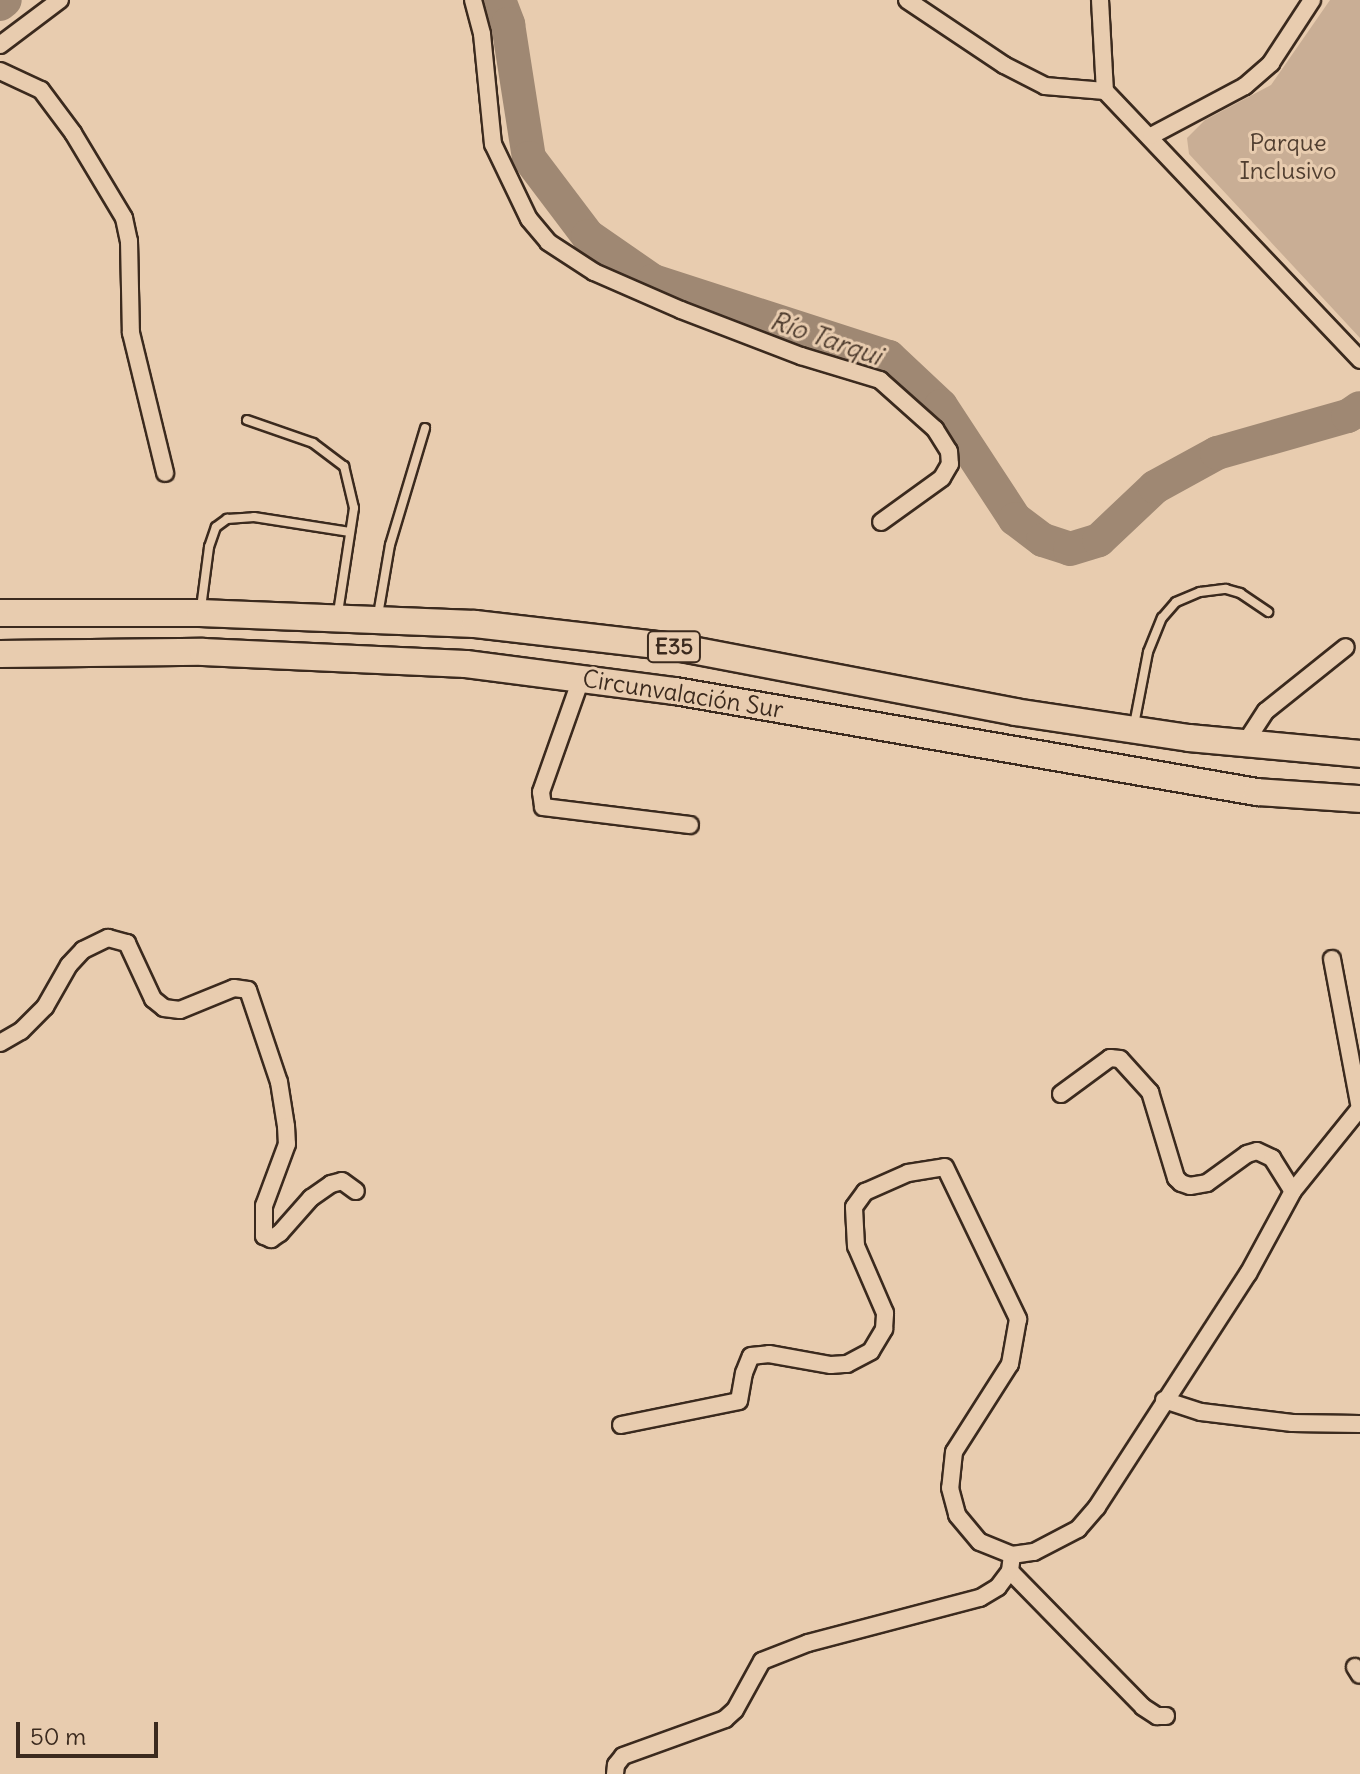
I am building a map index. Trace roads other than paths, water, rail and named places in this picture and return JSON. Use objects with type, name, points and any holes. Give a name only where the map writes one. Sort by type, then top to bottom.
[{"type":"highway","name":"Circunvalación Sur","points":[[0,613],[200,613],[475,624],[681,648],[1015,712],[1133,730],[1360,754]]},
{"type":"highway","name":"Circunvalación Sur","points":[[0,654],[203,652],[466,664],[675,691],[1257,792],[1360,799]]},
{"type":"street","points":[[0,45],[60,0]]},
{"type":"street","points":[[473,0],[482,34],[493,144],[529,219],[548,242],[594,272],[681,310],[801,356],[880,380],[935,429],[949,451],[950,464],[942,478],[881,522]]},
{"type":"street","points":[[907,0],[1004,65],[1045,86],[1105,91],[1151,136],[1360,360]]},
{"type":"street","points":[[1100,0],[1105,91]]},
{"type":"street","points":[[1151,136],[1245,86],[1271,63],[1312,0]]},
{"type":"street","points":[[0,71],[41,90],[73,133],[124,218],[129,241],[131,333],[165,473]]},
{"type":"street","points":[[1245,743],[1266,711],[1346,647]]},
{"type":"street","points":[[581,679],[541,792],[543,807],[550,811],[690,825]]},
{"type":"street","points":[[0,1043],[21,1031],[45,1007],[69,965],[83,950],[108,938],[127,943],[153,999],[164,1008],[180,1010],[234,988],[248,990],[279,1082],[286,1126],[287,1144],[264,1206],[264,1236],[271,1239],[280,1233],[311,1198],[331,1184],[342,1181],[356,1191]]},
{"type":"street","points":[[615,1774],[616,1765],[623,1756],[725,1719],[735,1710],[762,1661],[808,1643],[980,1598],[998,1587],[1011,1563],[1078,1529],[1097,1507],[1248,1274],[1293,1191],[1360,1108],[1332,959]]},
{"type":"street","points":[[1061,1094],[1110,1058],[1120,1059],[1150,1092],[1176,1178],[1181,1183],[1190,1186],[1207,1183],[1247,1154],[1257,1151],[1272,1158],[1293,1191]]},
{"type":"street","points":[[621,1425],[739,1401],[751,1356],[769,1354],[831,1365],[847,1364],[871,1351],[884,1329],[885,1313],[856,1246],[854,1207],[865,1192],[908,1173],[945,1167],[1018,1319],[1010,1364],[954,1452],[950,1488],[957,1515],[980,1542],[1011,1563],[1143,1707],[1157,1716],[1166,1716]]},
{"type":"street","points":[[1164,1400],[1201,1412],[1292,1423],[1360,1424]]},
{"type":"lane","points":[[247,420],[313,443],[344,466],[354,508],[337,618]]},
{"type":"lane","points":[[377,620],[390,545],[410,469],[425,428]]},
{"type":"lane","points":[[200,613],[209,547],[216,527],[227,519],[254,517],[350,532]]},
{"type":"lane","points":[[1133,730],[1148,652],[1162,618],[1176,602],[1200,592],[1226,589],[1240,593],[1268,612]]},
{"type":"waterway","name":"Río Tarqui","points":[[0,4],[5,0]]},
{"type":"waterway","name":"Río Tarqui","points":[[499,0],[508,24],[529,158],[588,236],[653,281],[889,357],[941,406],[1015,519],[1043,540],[1070,549],[1099,540],[1155,487],[1217,453],[1348,416],[1360,408]]},
{"type":"park label","name":"Parque Inclusivo","points":[[1288,157]]}]
